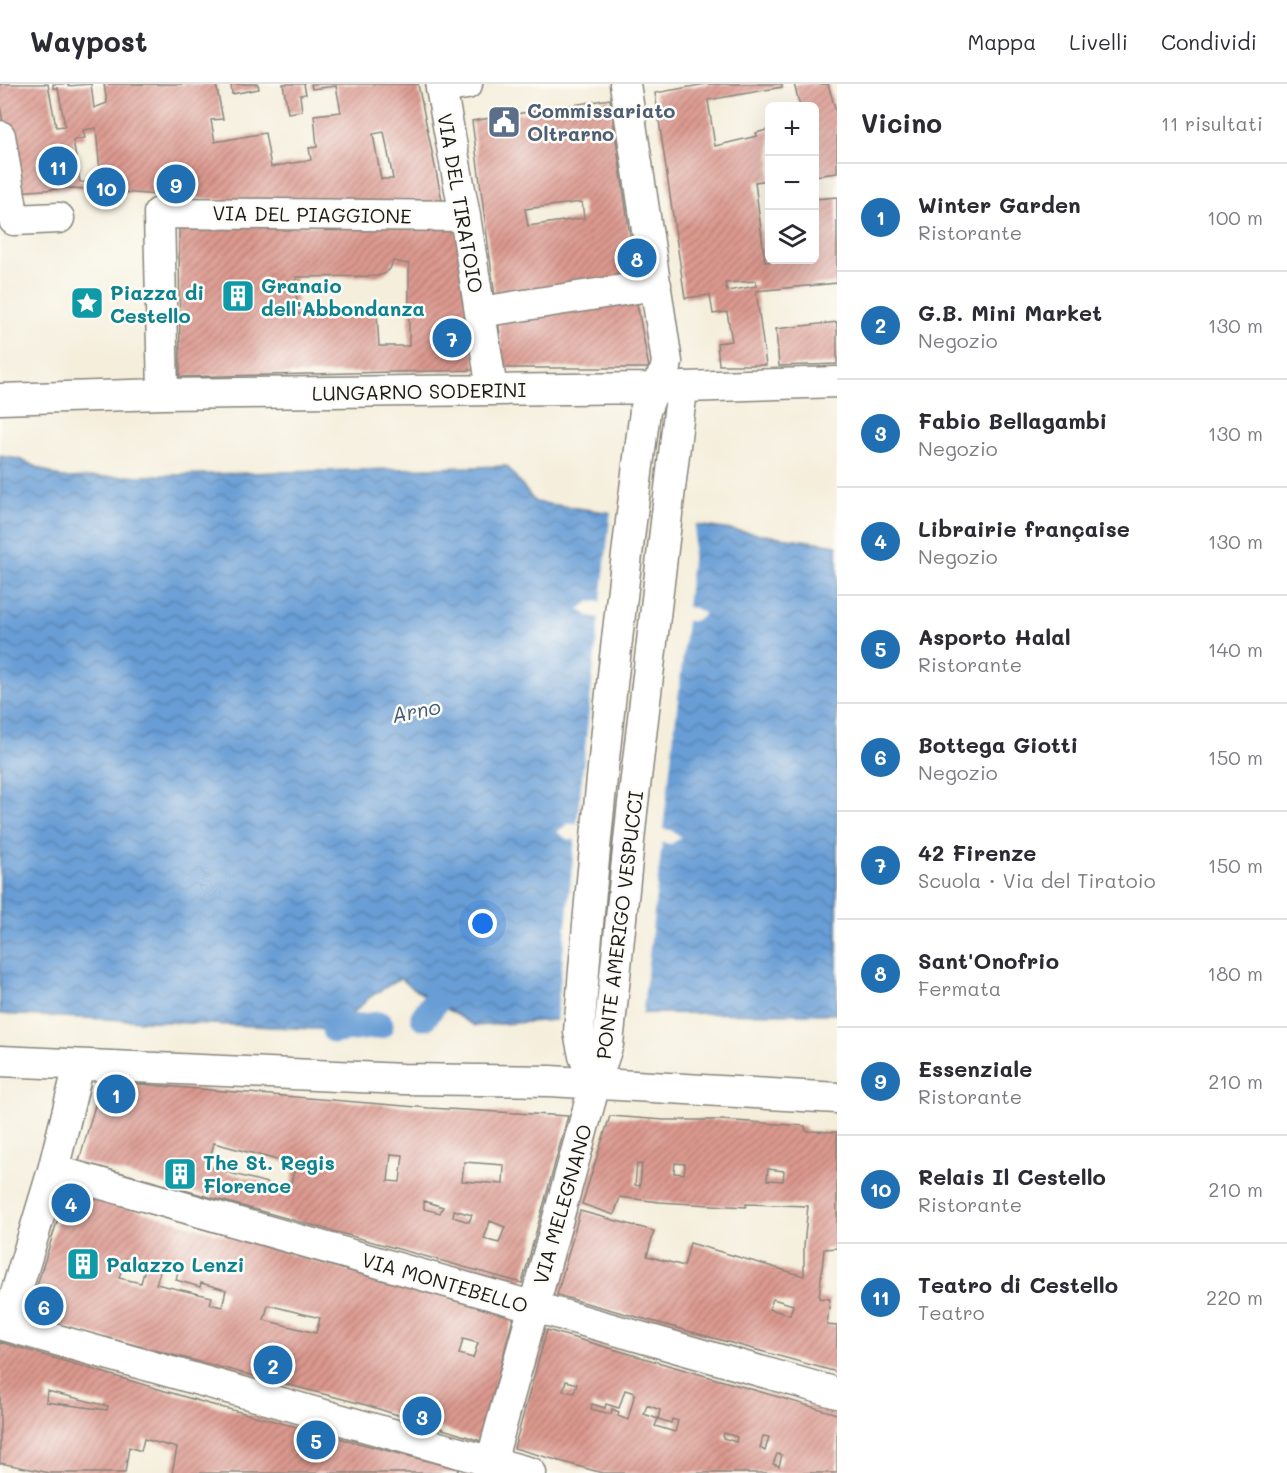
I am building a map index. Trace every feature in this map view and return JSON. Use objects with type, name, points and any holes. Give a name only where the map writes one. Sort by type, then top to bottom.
[{"type":"street","points":[[625,84],[667,362],[665,401]]},
{"type":"street","name":"VIA DEL TIRATOIO","points":[[454,86],[465,216],[492,390]]},
{"type":"street","points":[[0,136],[14,220],[59,218]]},
{"type":"street","name":"VIA DEL PIAGGIONE","points":[[164,394],[159,213],[465,216]]},
{"type":"street","points":[[480,312],[656,285]]},
{"type":"street","name":"LUNGARNO SODERINI","points":[[0,399],[164,394],[492,390],[665,401],[837,382]]},
{"type":"street","name":"PONTE AMERIGO VESPUCCI","points":[[595,1084],[584,1056],[579,1032],[594,843],[665,401]]},
{"type":"street","name":"PONTE AMERIGO VESPUCCI","points":[[595,1084],[606,1057],[631,824],[665,401]]},
{"type":"street","points":[[0,1061],[403,1078],[464,1095],[530,1098],[549,1098],[595,1084],[837,1098]]},
{"type":"street","points":[[79,1065],[53,1170],[3,1325],[489,1467],[531,1473]]},
{"type":"street","name":"VIA MELEGNANO","points":[[489,1467],[595,1084]]},
{"type":"street","name":"VIA MONTEBELLO","points":[[53,1170],[837,1393]]},
{"type":"water","name":"Arno","points":[[0,456],[19,459],[62,478],[507,466],[535,502],[837,545],[837,1014],[649,1013],[475,1026],[415,990],[400,978],[370,997],[335,1030],[0,1014]]},
{"type":"pier","points":[[611,510],[696,522],[687,607],[695,608],[705,614],[694,621],[687,621],[663,829],[671,830],[681,838],[671,844],[662,843],[642,1017],[556,1023],[575,840],[567,839],[557,832],[568,824],[577,824],[599,618],[588,616],[579,609],[589,602],[601,601]]},
{"type":"building","points":[[0,84],[48,84],[56,127],[65,126],[58,88],[53,88],[53,84],[68,84],[68,86],[91,84],[94,108],[107,103],[104,84],[216,84],[223,119],[211,120],[215,142],[265,133],[271,167],[311,160],[309,148],[317,147],[314,115],[341,112],[336,86],[312,89],[311,84],[418,84],[443,205],[231,201],[73,188],[15,192],[0,106]],"holes":[[[96,128],[101,183],[80,182],[73,140],[85,138],[83,130]],[[384,132],[393,179],[381,179],[373,134]]]},
{"type":"building","points":[[231,84],[258,84],[259,89],[232,94]]},
{"type":"building","points":[[283,84],[304,84],[306,94],[300,95],[302,111],[288,113]]},
{"type":"building","points":[[706,84],[782,84],[782,87],[708,100],[715,146],[757,136],[756,133],[765,130],[765,181],[755,182],[765,264],[819,264],[819,199],[837,197],[837,283],[756,291],[766,365],[719,365],[717,343],[732,341],[727,312],[713,314],[710,295],[685,298],[655,93]],"holes":[[[756,281],[756,286],[727,291],[725,283]]]},
{"type":"building","points":[[794,84],[828,84],[837,115],[837,173],[819,175],[819,102],[799,102]]},
{"type":"building","points":[[610,99],[636,276],[495,297],[472,121]],"holes":[[[582,202],[584,218],[528,226],[525,209]]]},
{"type":"building","name":"Granaio dell'Abbondanza","points":[[179,225],[456,225],[476,370],[180,377]],"holes":[[[393,261],[409,264],[409,346],[379,346],[377,314],[297,314],[296,277],[377,276],[390,269]]]},
{"type":"building","points":[[636,298],[649,368],[504,368],[498,319]]},
{"type":"building","points":[[837,322],[837,364],[779,366],[776,329]]},
{"type":"building","name":"The St. Regis Florence","points":[[102,1081],[429,1108],[568,1116],[522,1283],[79,1161]],"holes":[[[214,1143],[296,1165],[289,1189],[208,1167]],[[391,1154],[403,1155],[400,1182],[388,1181]],[[464,1162],[504,1165],[503,1184],[462,1181]],[[424,1201],[443,1207],[440,1213],[424,1209]],[[454,1210],[472,1215],[469,1222],[453,1217]],[[490,1221],[505,1227],[499,1243],[484,1239]]]},
{"type":"building","points":[[610,1116],[664,1120],[721,1120],[805,1126],[806,1131],[837,1132],[837,1248],[824,1249],[819,1298],[830,1299],[827,1325],[837,1326],[837,1372],[557,1295],[580,1211],[654,1231],[647,1256],[684,1266],[690,1243],[804,1276],[808,1206],[746,1204],[746,1207],[659,1202],[620,1197],[614,1215],[582,1204]],"holes":[[[675,1163],[685,1164],[684,1174],[674,1173]],[[637,1164],[642,1164],[640,1186],[635,1185]],[[768,1169],[784,1171],[783,1181],[767,1180]],[[773,1299],[793,1305],[790,1315],[769,1309]]]},
{"type":"building","points":[[67,1190],[346,1270],[514,1315],[481,1441],[366,1405],[27,1317]],"holes":[[[125,1259],[146,1265],[141,1283],[119,1278]],[[164,1260],[180,1264],[176,1280],[200,1287],[201,1283],[226,1290],[222,1307],[210,1304],[212,1297],[156,1284]],[[268,1305],[320,1318],[316,1333],[264,1320]],[[463,1339],[478,1343],[473,1358],[459,1354]]]},
{"type":"building","points":[[547,1330],[837,1414],[837,1473],[602,1473],[514,1448]],"holes":[[[566,1381],[577,1384],[574,1393],[563,1391]],[[625,1390],[635,1393],[628,1420],[618,1416],[619,1412],[612,1409],[611,1414],[591,1409],[592,1404],[605,1408],[606,1404],[619,1408]],[[647,1405],[660,1410],[658,1419],[644,1414]],[[658,1419],[671,1423],[672,1419],[678,1421],[675,1432],[655,1426]],[[724,1433],[737,1437],[736,1442],[723,1438]],[[763,1436],[769,1437],[765,1451],[760,1448]],[[777,1454],[782,1455],[779,1466],[773,1464]]]},
{"type":"building","points":[[0,1342],[209,1404],[458,1469],[457,1473],[172,1473],[177,1448],[144,1439],[141,1451],[129,1447],[125,1473],[50,1473],[0,1463]],"holes":[[[47,1391],[108,1406],[107,1410],[46,1402]]]},
{"type":"waterway","points":[[424,1017],[435,1002]]},
{"type":"waterway","points":[[335,1030],[380,1025]]},
{"type":"place","name":"Commissariato Oltrarno","points":[[504,122]]},
{"type":"place","name":"Teatro di Cestello","points":[[58,166]]},
{"type":"place","name":"Essenziale","points":[[176,184]]},
{"type":"place","name":"Relais Il Cestello","points":[[106,187]]},
{"type":"place","name":"Sant'Onofrio","points":[[637,258]]},
{"type":"place","name":"Granaio dell'Abbondanza","points":[[238,296]]},
{"type":"place","name":"Piazza di Cestello","points":[[87,303]]},
{"type":"place","name":"42 Firenze","points":[[452,338]]},
{"type":"place","name":"Winter Garden","points":[[116,1094]]},
{"type":"place","name":"The St. Regis Florence","points":[[180,1174]]},
{"type":"place","name":"Librairie française","points":[[71,1203]]},
{"type":"place","name":"Palazzo Lenzi","points":[[83,1264]]},
{"type":"place","name":"Bottega Giotti","points":[[44,1306]]},
{"type":"place","name":"G.B. Mini Market","points":[[273,1365]]},
{"type":"place","name":"Fabio Bellagambi","points":[[422,1416]]},
{"type":"place","name":"Asporto Halal","points":[[316,1440]]}]
